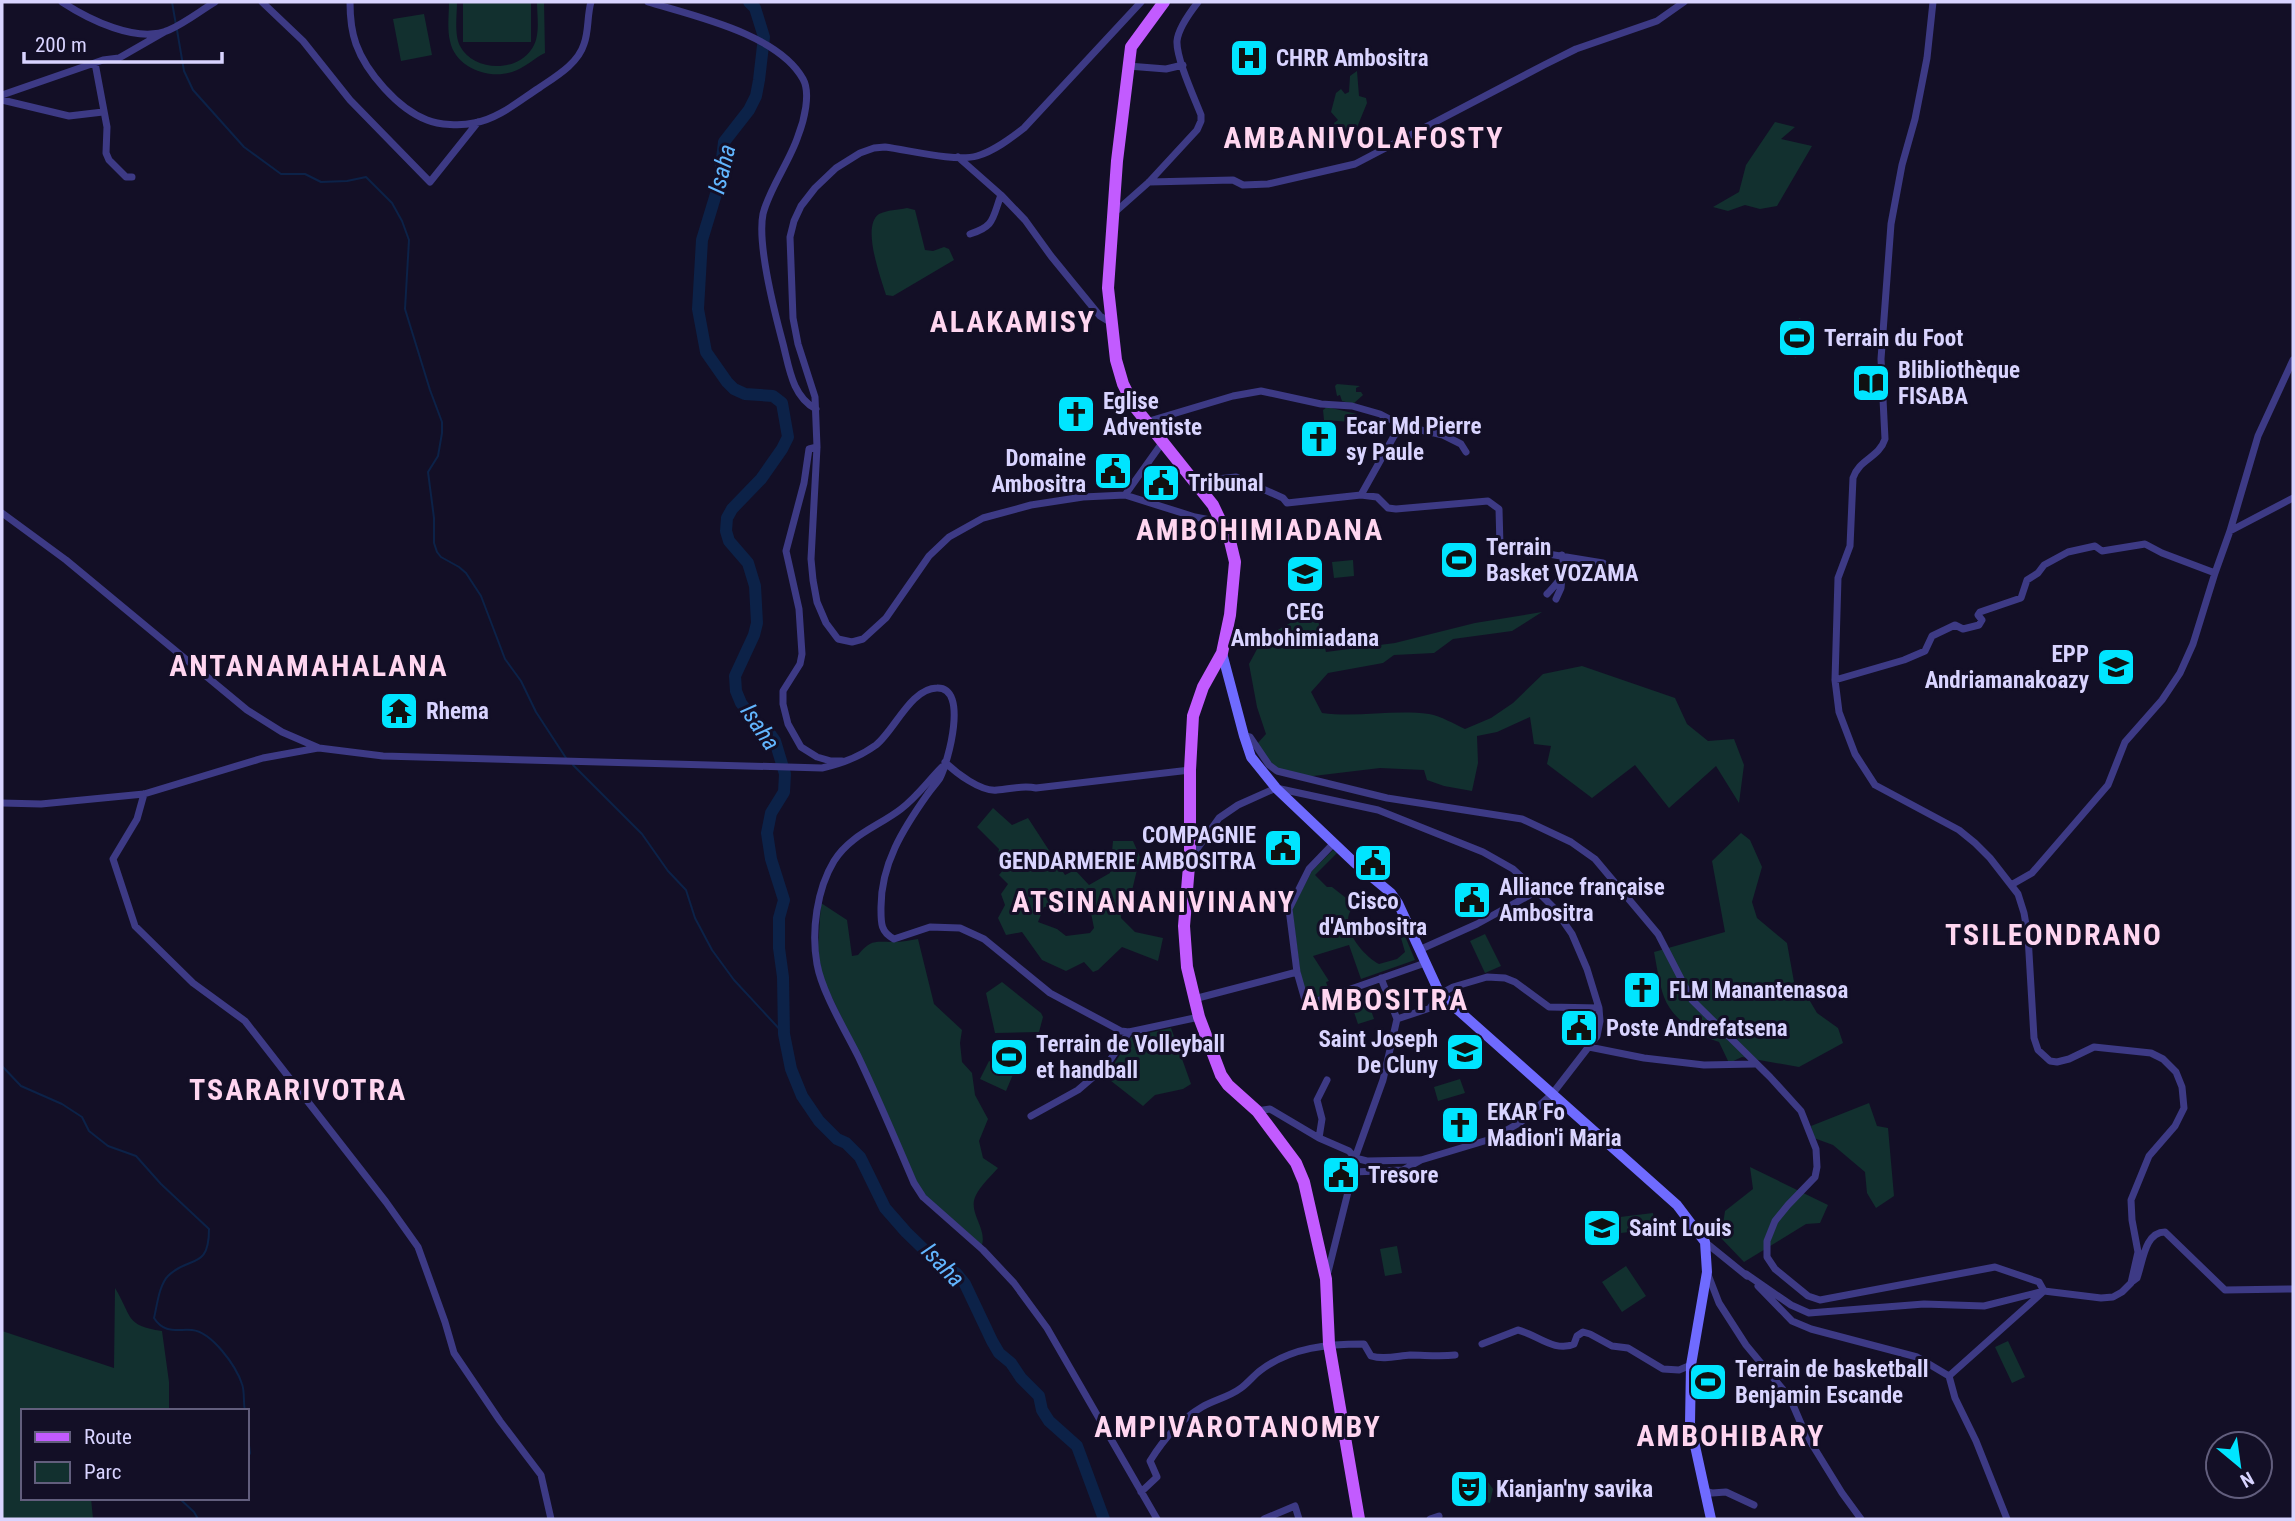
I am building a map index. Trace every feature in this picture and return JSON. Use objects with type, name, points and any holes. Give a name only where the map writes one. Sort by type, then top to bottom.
[{"type":"main road","points":[[1164,2],[1131,47],[1116,161],[1108,288],[1110,322],[1123,384],[1134,406],[1213,505],[1230,541],[1235,562],[1230,615],[1222,653],[1196,703],[1190,770],[1190,854],[1184,926],[1187,967],[1199,1017],[1221,1075],[1256,1111],[1296,1163],[1304,1182],[1326,1279],[1329,1344],[1359,1519]]},
{"type":"street","points":[[62,2],[105,26],[145,33],[166,31]]},
{"type":"street","points":[[2,97],[95,63],[119,58],[215,2]]},
{"type":"street","points":[[262,2],[303,41],[350,100],[430,183],[479,122]]},
{"type":"street","points":[[350,2],[351,26],[356,45],[368,68],[388,93],[428,121],[453,124],[479,122],[503,112],[558,75],[575,60],[584,44],[591,2]]},
{"type":"street","points":[[648,2],[746,34],[789,61],[804,80],[806,100],[799,135],[763,214],[762,238],[773,308],[793,380],[798,395],[816,410]]},
{"type":"street","points":[[1141,2],[1024,128],[1005,142],[977,156],[958,157],[886,147],[874,148],[836,168],[815,188],[802,206],[790,237],[793,318],[798,344],[815,397],[817,447],[811,559],[817,602],[825,623],[838,639],[852,642],[863,639],[886,618],[929,556],[949,537],[984,519],[1031,505],[1083,497],[1125,495],[1220,522]]},
{"type":"street","points":[[1114,213],[1149,182],[1197,130],[1201,121],[1177,42],[1198,2]]},
{"type":"street","points":[[1149,182],[1233,180],[1243,185],[1268,184],[1354,164],[1576,49],[1657,21],[1684,2]]},
{"type":"street","points":[[1933,2],[1927,58],[1891,224],[1881,359],[1885,439],[1877,454],[1856,469],[1853,478],[1850,545],[1838,578],[1834,638],[1839,712],[1855,754],[1875,785],[1959,831],[1975,843],[2018,894],[2028,936],[2035,1038],[2043,1057],[2057,1062],[2094,1047],[2151,1053],[2163,1059],[2176,1072],[2182,1087],[2184,1108],[2175,1126],[2149,1156],[2131,1200],[2138,1252],[2132,1283]]},
{"type":"street","points":[[95,63],[107,127],[106,153],[126,177],[132,177]]},
{"type":"street","points":[[1128,66],[1166,69],[1183,65]]},
{"type":"street","points":[[2,97],[24,107],[69,116],[103,112]]},
{"type":"street","points":[[958,157],[1025,220],[1100,316],[1110,322]]},
{"type":"street","points":[[970,234],[986,229],[1001,195]]},
{"type":"street","points":[[2011,885],[2032,873],[2108,785],[2125,742],[2162,700],[2179,673],[2193,644],[2231,531],[2258,436],[2293,360]]},
{"type":"street","points":[[1146,422],[1233,396],[1261,391],[1380,414],[1403,426],[1443,435],[1461,444],[1465,452]]},
{"type":"street","points":[[1361,495],[1394,436],[1403,426]]},
{"type":"street","points":[[1125,495],[1162,443]]},
{"type":"street","points":[[817,447],[809,449],[804,483],[786,544],[799,609],[802,654],[800,664],[783,691],[783,704],[788,724],[801,747],[817,757],[831,761],[846,760]]},
{"type":"street","points":[[1199,487],[1217,479],[1236,477],[1283,498],[1287,503],[1361,495],[1377,497],[1388,508],[1396,509],[1489,501],[1499,509],[1500,546],[1603,563]]},
{"type":"street","points":[[2231,531],[2293,498]]},
{"type":"street","points":[[2,513],[66,560],[247,710],[282,732],[319,748],[383,756],[822,768],[876,745],[915,698],[927,690],[937,687],[945,690],[951,694],[956,714],[944,764],[940,777],[893,848],[881,890],[881,927],[886,935],[894,939],[930,927],[960,928],[984,939],[1050,993],[1121,1031],[1129,1032],[1199,1017]]},
{"type":"street","points":[[1835,680],[1904,660],[1925,651],[1932,636],[1946,628],[1955,625],[1963,629],[1979,625],[1982,620],[1978,615],[1980,612],[2021,598],[2027,580],[2044,565],[2068,552],[2095,546],[2102,551],[2145,544],[2215,573]]},
{"type":"street","points":[[1556,599],[1565,566],[1562,555]]},
{"type":"street","points":[[1547,594],[1562,577]]},
{"type":"street","points":[[1222,653],[1251,757],[1276,788],[1391,893],[1398,902],[1440,994],[1677,1205],[1705,1242],[1791,1305],[1809,1313],[1924,1304],[1984,1307],[2044,1291],[2113,1297],[2137,1278],[2150,1237],[2157,1232],[2165,1232],[2225,1290],[2293,1289]]},
{"type":"street","points":[[1244,736],[1250,737],[1277,772],[1387,798],[1522,819],[1571,842],[1595,859],[1658,934],[1692,1000],[1801,1111],[1816,1149],[1815,1177],[1775,1221],[1767,1241],[1767,1257],[1775,1269],[1808,1296],[1820,1300],[1995,1267],[2039,1282],[2044,1291]]},
{"type":"street","points":[[2,803],[41,804],[144,794],[263,758],[319,748]]},
{"type":"street","points":[[944,764],[959,776],[993,791],[1025,786],[1036,789],[1190,770]]},
{"type":"street","points":[[944,764],[914,799],[859,835],[843,849],[834,862],[818,903],[815,949],[820,978],[866,1072],[914,1183],[923,1197],[983,1250],[1014,1283],[1047,1328],[1157,1519]]},
{"type":"street","points":[[1190,854],[1197,849],[1219,818],[1276,788],[1378,810],[1483,852],[1513,869],[1537,891],[1554,908],[1572,934],[1587,969],[1599,1008],[1600,1021],[1597,1036],[1553,1093],[1521,1122],[1491,1139],[1420,1160],[1403,1170],[1353,1172]]},
{"type":"street","points":[[144,794],[137,819],[113,859],[135,926],[193,983],[245,1021],[418,1247],[454,1353],[541,1475],[551,1519]]},
{"type":"street","points":[[1334,843],[1309,869],[1289,909],[1297,972],[1305,1000],[1311,1003],[1425,962]]},
{"type":"street","points":[[1419,950],[1478,925],[1537,891]]},
{"type":"street","points":[[1194,999],[1297,972]]},
{"type":"street","points":[[1396,1020],[1430,1008],[1440,994],[1453,987],[1487,977],[1505,978],[1515,982],[1549,1007],[1599,1008]]},
{"type":"street","points":[[1326,1279],[1355,1158],[1383,1080],[1396,1020],[1381,978]]},
{"type":"street","points":[[1031,1116],[1078,1090],[1106,1066],[1129,1032]]},
{"type":"street","points":[[1589,1047],[1644,1058],[1704,1065],[1755,1063]]},
{"type":"street","points":[[1319,1138],[1322,1119],[1317,1100],[1327,1080]]},
{"type":"street","points":[[1256,1111],[1270,1109],[1319,1138],[1349,1151],[1355,1158],[1367,1161],[1420,1160]]},
{"type":"street","points":[[1705,1242],[1707,1272],[1691,1364],[1690,1423],[1711,1519]]},
{"type":"street","points":[[1707,1272],[1719,1303],[1746,1345],[1790,1398],[1805,1433],[1861,1519]]},
{"type":"street","points":[[1746,1274],[1792,1321],[1811,1329],[1917,1357],[1949,1376],[1955,1398],[1976,1441],[2007,1519]]},
{"type":"street","points":[[1949,1376],[2044,1291]]},
{"type":"street","points":[[1482,1344],[1518,1330],[1553,1345],[1569,1347],[1583,1332],[1612,1346],[1628,1348],[1664,1369],[1679,1370],[1691,1364]]},
{"type":"street","points":[[1141,1492],[1157,1477],[1150,1461],[1163,1440],[1200,1408],[1241,1389],[1262,1369],[1280,1360],[1315,1346],[1329,1344],[1364,1344],[1371,1356],[1379,1358],[1455,1355]]},
{"type":"street","points":[[1704,1491],[1726,1492],[1754,1505]]},
{"type":"street","points":[[1264,1519],[1295,1506],[1299,1519]]},
{"type":"street","points":[[1430,1519],[1439,1516]]},
{"type":"green space","points":[[449,2],[457,2],[456,30],[460,46],[474,60],[494,66],[515,63],[531,50],[537,33],[537,2],[544,2],[545,53],[512,72],[493,74],[474,69],[458,58],[453,50],[449,32]]},
{"type":"green space","points":[[463,2],[531,2],[531,42],[463,42]]},
{"type":"green space","points":[[424,14],[432,55],[401,61],[393,19]]},
{"type":"green space","points":[[1357,71],[1359,96],[1366,98],[1367,103],[1351,142],[1336,137],[1334,123],[1338,120],[1331,112],[1336,93],[1341,89],[1345,94],[1349,92],[1350,76]]},
{"type":"green space","points":[[1775,122],[1795,127],[1781,139],[1812,146],[1777,206],[1760,209],[1745,205],[1728,211],[1713,207],[1739,192],[1746,165]]},
{"type":"green space","points":[[907,208],[915,210],[925,250],[933,251],[944,247],[949,249],[954,260],[893,296],[886,295],[874,253],[874,220],[879,214]]},
{"type":"green space","name":"Terrain du Foot","points":[[1800,318],[1813,346],[1795,358],[1781,330]]},
{"type":"green space","points":[[1337,384],[1360,386],[1356,388],[1356,392],[1363,395],[1353,404],[1342,401],[1340,395],[1337,396]]},
{"type":"green space","points":[[1327,407],[1357,414],[1359,420],[1355,424],[1324,420],[1323,410]]},
{"type":"green space","name":"Terrain Basket VOZAMA","points":[[1453,546],[1466,547],[1465,573],[1452,572]]},
{"type":"green space","points":[[1353,560],[1354,576],[1334,578],[1332,562]]},
{"type":"green space","points":[[1310,612],[1317,617],[1326,652],[1395,643],[1475,623],[1542,612],[1512,631],[1453,639],[1434,653],[1394,655],[1383,663],[1328,673],[1311,692],[1322,713],[1429,714],[1465,729],[1491,718],[1513,703],[1543,674],[1582,666],[1675,698],[1687,724],[1708,741],[1734,739],[1744,765],[1739,803],[1716,766],[1669,808],[1635,765],[1592,798],[1547,764],[1551,746],[1534,744],[1530,717],[1497,732],[1477,736],[1478,763],[1472,791],[1427,780],[1424,770],[1380,768],[1305,777],[1276,768],[1256,745],[1266,734],[1257,707],[1249,664],[1263,638]]},
{"type":"green space","points":[[993,808],[1012,825],[1028,818],[1065,875],[1075,870],[1089,885],[1110,873],[1113,841],[1133,841],[1140,857],[1130,899],[1120,899],[1121,918],[1135,932],[1163,938],[1158,961],[1122,947],[1098,970],[1093,972],[1084,962],[1066,971],[1042,960],[1022,932],[1006,935],[998,918],[1005,905],[1001,894],[1008,884],[999,875],[1008,864],[998,854],[999,849],[977,827]],"holes":[[[1053,906],[1061,913],[1090,908],[1094,928],[1090,933],[1066,936],[1057,929],[1038,922],[1044,907]]]},
{"type":"green space","points":[[1741,833],[1750,840],[1762,867],[1752,902],[1757,918],[1787,943],[1794,982],[1804,991],[1817,1013],[1838,1028],[1843,1043],[1799,1067],[1742,1057],[1729,1063],[1719,1042],[1702,1035],[1679,1019],[1668,1005],[1661,986],[1654,952],[1725,932],[1712,861]]},
{"type":"green space","points":[[1333,850],[1337,853],[1315,875],[1327,887],[1332,887],[1355,905],[1349,913],[1348,921],[1356,943],[1379,964],[1397,959],[1405,952],[1401,938],[1405,936],[1415,960],[1361,979],[1349,945],[1313,956],[1329,981],[1326,982],[1330,993],[1310,999],[1305,996],[1302,985],[1292,909],[1312,871]]},
{"type":"green space","points":[[821,903],[847,920],[852,956],[858,955],[866,946],[874,943],[918,939],[934,1004],[962,1030],[962,1062],[972,1073],[975,1095],[988,1119],[979,1141],[983,1158],[998,1168],[974,1201],[975,1214],[982,1232],[982,1245],[924,1195],[917,1182],[822,977],[818,948]]},
{"type":"green space","points":[[1485,934],[1501,966],[1485,973],[1470,941]]},
{"type":"green space","points":[[1002,982],[1041,1013],[1043,1017],[1039,1032],[995,1033],[986,993]]},
{"type":"green space","points":[[1365,992],[1374,1019],[1358,1024],[1349,997]]},
{"type":"green space","points":[[1171,1028],[1191,1084],[1183,1089],[1155,1095],[1143,1106],[1106,1077],[1131,1037]]},
{"type":"green space","name":"Terrain de Volleyball et handball","points":[[1000,1041],[1026,1055],[1016,1072],[991,1059]]},
{"type":"green space","points":[[989,1061],[1014,1072],[1006,1091],[980,1079]]},
{"type":"green space","points":[[1460,1079],[1465,1093],[1438,1101],[1434,1087]]},
{"type":"green space","points":[[1869,1103],[1877,1126],[1888,1128],[1894,1196],[1876,1208],[1867,1193],[1865,1172],[1833,1145],[1814,1138],[1811,1126]]},
{"type":"green space","points":[[1750,1167],[1828,1205],[1820,1223],[1806,1224],[1744,1262],[1721,1238],[1725,1211],[1753,1189]]},
{"type":"green space","points":[[1653,1213],[1655,1229],[1621,1233],[1620,1217]]},
{"type":"green space","points":[[1397,1246],[1402,1273],[1385,1276],[1380,1249]]},
{"type":"green space","points":[[1626,1266],[1646,1296],[1622,1312],[1602,1282]]},
{"type":"green space","points":[[115,1288],[135,1323],[162,1331],[169,1382],[169,1409],[21,1409],[21,1500],[91,1500],[93,1519],[2,1519],[2,1331],[114,1368]]},
{"type":"green space","points":[[2008,1341],[2025,1377],[2012,1383],[1995,1347]]},
{"type":"green space","name":"Terrain de basketball Benjamin Escande","points":[[1712,1368],[1717,1393],[1704,1396],[1699,1371]]},
{"type":"green space","points":[[1483,1482],[1488,1482],[1493,1489],[1490,1503],[1476,1492]]},
{"type":"waterway","points":[[172,2],[176,25]]},
{"type":"waterway","name":"Isaha","points":[[749,2],[755,8],[764,37],[759,80],[756,96],[749,110],[724,142],[719,184],[702,240],[698,309],[706,352],[727,382],[745,394],[773,396],[782,403],[788,437],[761,479],[732,509],[727,518],[726,531],[729,541],[748,563],[755,586],[757,623],[735,676],[736,691],[741,703],[759,727],[768,731],[775,741],[785,774],[784,792],[771,813],[767,833],[771,859],[784,900],[779,918],[779,948],[783,977],[784,1034],[791,1069],[802,1096],[819,1121],[860,1157],[885,1208],[939,1264],[956,1273],[965,1284],[999,1353],[1039,1396],[1042,1410],[1049,1421],[1077,1446],[1104,1519]]},
{"type":"waterway","points":[[177,30],[184,71],[193,90],[244,147],[281,174],[305,174],[321,182],[366,177],[392,203],[402,221],[409,240],[405,309],[442,422],[438,456],[428,472],[434,518],[434,543],[441,557],[466,573],[481,596],[505,659],[566,758]]},
{"type":"waterway","points":[[573,765],[642,834],[668,871],[686,890],[695,918],[712,950],[734,980],[784,1034]]},
{"type":"waterway","points":[[2,1066],[21,1086],[62,1104],[82,1117],[89,1131],[108,1146],[136,1156],[161,1184],[209,1229],[206,1251],[202,1257],[176,1270],[165,1280],[154,1318],[166,1329],[200,1332],[215,1343],[239,1377],[243,1387],[245,1409]]},
{"type":"waterway","points":[[248,1438],[248,1457]]},
{"type":"waterway","points":[[181,1500],[198,1519]]},
{"type":"place","name":"CHRR Ambositra","points":[[1249,58]]},
{"type":"place","name":"Terrain du Foot","points":[[1797,338]]},
{"type":"place","name":"Blibliothèque FISABA","points":[[1871,383]]},
{"type":"place","name":"Eglise Adventiste","points":[[1076,414]]},
{"type":"place","name":"Ecar Md Pierre sy Paule","points":[[1319,439]]},
{"type":"place","name":"Domaine Ambositra","points":[[1113,471]]},
{"type":"place","name":"Tribunal","points":[[1161,483]]},
{"type":"place","name":"Terrain Basket VOZAMA","points":[[1459,560]]},
{"type":"place","name":"CEG Ambohimiadana","points":[[1305,574]]},
{"type":"place","name":"EPP Andriamanakoazy","points":[[2116,667]]},
{"type":"place","name":"Rhema","points":[[399,711]]},
{"type":"place","name":"COMPAGNIE GENDARMERIE AMBOSITRA","points":[[1283,848]]},
{"type":"place","name":"Cisco d'Ambositra","points":[[1373,863]]},
{"type":"place","name":"Alliance française Ambositra","points":[[1472,900]]},
{"type":"place","name":"FLM Manantenasoa","points":[[1642,990]]},
{"type":"place","name":"Poste Andrefatsena","points":[[1579,1028]]},
{"type":"place","name":"Saint Joseph De Cluny","points":[[1465,1052]]},
{"type":"place","name":"Terrain de Volleyball et handball","points":[[1009,1057]]},
{"type":"place","name":"EKAR Fo Madion'i Maria","points":[[1460,1125]]},
{"type":"place","name":"Tresore","points":[[1341,1175]]},
{"type":"place","name":"Saint Louis","points":[[1602,1228]]},
{"type":"place","name":"Terrain de basketball Benjamin Escande","points":[[1708,1382]]},
{"type":"place","name":"Kianjan'ny savika","points":[[1469,1489]]},
{"type":"district","name":"AMBANIVOLAFOSTY","points":[[1364,137]]},
{"type":"district","name":"ALAKAMISY","points":[[1013,321]]},
{"type":"district","name":"AMBOHIMIADANA","points":[[1260,529]]},
{"type":"district","name":"ANTANAMAHALANA","points":[[309,665]]},
{"type":"district","name":"ATSINANANIVINANY","points":[[1154,901]]},
{"type":"district","name":"TSILEONDRANO","points":[[2054,934]]},
{"type":"district","name":"AMBOSITRA","points":[[1385,999]]},
{"type":"district","name":"TSARARIVOTRA","points":[[298,1089]]},
{"type":"district","name":"AMPIVAROTANOMBY","points":[[1238,1426]]},
{"type":"district","name":"AMBOHIBARY","points":[[1731,1435]]}]
